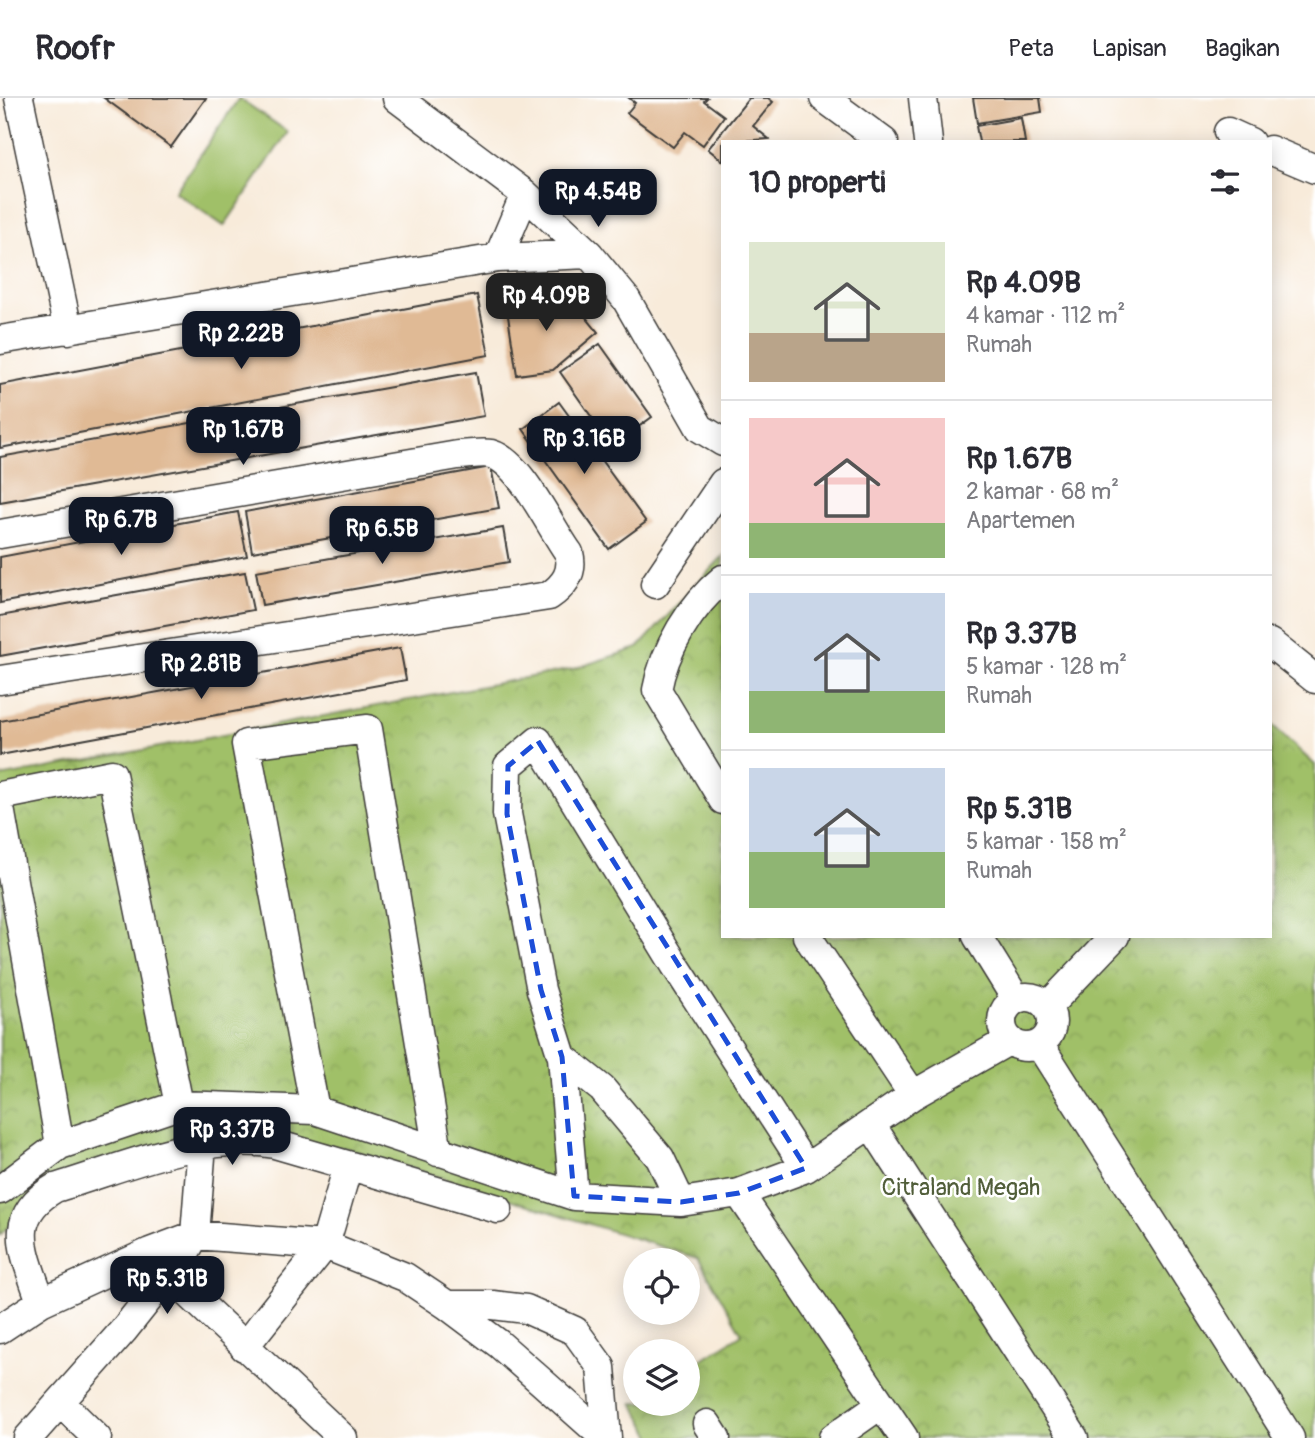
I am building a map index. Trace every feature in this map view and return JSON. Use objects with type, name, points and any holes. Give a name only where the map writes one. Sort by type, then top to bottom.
[{"type":"street","points":[[19,98],[68,330]]},
{"type":"street","points":[[397,98],[525,194],[589,254],[626,299],[700,428],[721,441]]},
{"type":"street","points":[[824,98],[881,140]]},
{"type":"street","points":[[923,98],[928,140]]},
{"type":"street","points":[[1272,151],[1315,169]]},
{"type":"street","points":[[498,258],[525,194]]},
{"type":"street","points":[[0,340],[498,258],[589,254]]},
{"type":"street","points":[[0,534],[458,455],[491,454],[507,464],[534,497],[572,562],[568,578],[549,596],[0,680]]},
{"type":"street","points":[[655,584],[721,486]]},
{"type":"street","points":[[721,581],[687,621],[661,668],[657,690],[721,797]]},
{"type":"street","points":[[1272,645],[1315,678]]},
{"type":"street","points":[[315,1110],[246,744],[368,729],[438,1152]]},
{"type":"street","points":[[574,1196],[562,1057],[541,990],[507,814],[508,766],[538,741],[806,1168]]},
{"type":"street","points":[[0,796],[112,774],[179,1105]]},
{"type":"street","points":[[0,808],[60,1144]]},
{"type":"street","points":[[808,938],[913,1095]]},
{"type":"street","points":[[978,938],[1016,999]]},
{"type":"street","points":[[1048,1006],[1113,938]]},
{"type":"street","points":[[1033,997],[1048,1006],[1053,1023],[1051,1032],[1040,1044],[1024,1047],[1010,1040],[1002,1027],[1004,1011],[1016,999],[1033,997]]},
{"type":"street","points":[[0,1190],[60,1144],[179,1105],[315,1110],[574,1196],[681,1202],[739,1194],[806,1168],[872,1126],[913,1095],[1010,1040]]},
{"type":"street","points":[[1040,1044],[1290,1438]]},
{"type":"street","points":[[562,1057],[602,1088],[660,1158],[681,1202]]},
{"type":"street","points":[[872,1126],[1074,1438]]},
{"type":"street","points":[[41,1302],[25,1250],[23,1228],[26,1211],[36,1199],[55,1188],[202,1144],[256,1141],[498,1209]]},
{"type":"street","points":[[28,1438],[169,1275],[195,1235],[202,1144]]},
{"type":"street","points":[[244,1347],[325,1245],[348,1166]]},
{"type":"street","points":[[739,1194],[904,1438]]},
{"type":"street","points":[[0,1329],[41,1302],[150,1252],[195,1235],[325,1245],[405,1277],[447,1305],[499,1344],[606,1438]]},
{"type":"street","points":[[169,1275],[343,1438]]},
{"type":"street","points":[[447,1305],[493,1305],[526,1309],[575,1331],[601,1367],[606,1438]]},
{"type":"street","points":[[60,1402],[97,1438]]},
{"type":"street","points":[[833,1438],[880,1405]]},
{"type":"highlighted area","points":[[538,741],[806,1168],[739,1193],[681,1202],[574,1196],[562,1057],[541,990],[507,814],[508,766]]},
{"type":"green space","points":[[239,98],[288,132],[224,226],[175,192]]},
{"type":"green space","name":"Citraland Megah","points":[[721,558],[721,938],[1272,938],[1272,725],[1315,765],[1315,1438],[653,1438],[640,1416],[700,1416],[700,1360],[742,1334],[700,1261],[700,1248],[666,1248],[346,1148],[202,1132],[16,1219],[0,1235],[0,777],[573,669],[638,648]]},
{"type":"building","points":[[104,98],[206,98],[171,147]]},
{"type":"building","points":[[629,98],[707,98],[704,101],[724,116],[703,145],[685,132],[673,147],[627,113],[635,103]]},
{"type":"building","points":[[749,98],[768,98],[773,102],[753,126],[769,139],[721,140],[721,159],[708,149]]},
{"type":"building","points":[[973,98],[1040,98],[1042,112],[977,123]]},
{"type":"building","points":[[1021,118],[1025,140],[979,140],[976,126]]},
{"type":"building","points":[[477,295],[489,355],[0,448],[0,385]]},
{"type":"building","points":[[550,297],[581,311],[598,332],[553,370],[517,375],[506,303]]},
{"type":"building","points":[[600,344],[652,417],[612,446],[560,372]]},
{"type":"building","points":[[476,372],[484,416],[0,502],[0,457]]},
{"type":"building","points":[[559,402],[646,522],[609,549],[523,429]]},
{"type":"building","points":[[491,467],[499,508],[252,552],[245,512]]},
{"type":"building","points":[[238,512],[247,556],[0,603],[0,557]]},
{"type":"building","points":[[503,528],[509,562],[262,605],[256,571]]},
{"type":"building","points":[[245,572],[253,610],[0,656],[0,616]]},
{"type":"building","points":[[400,648],[406,680],[0,755],[0,721]]}]
